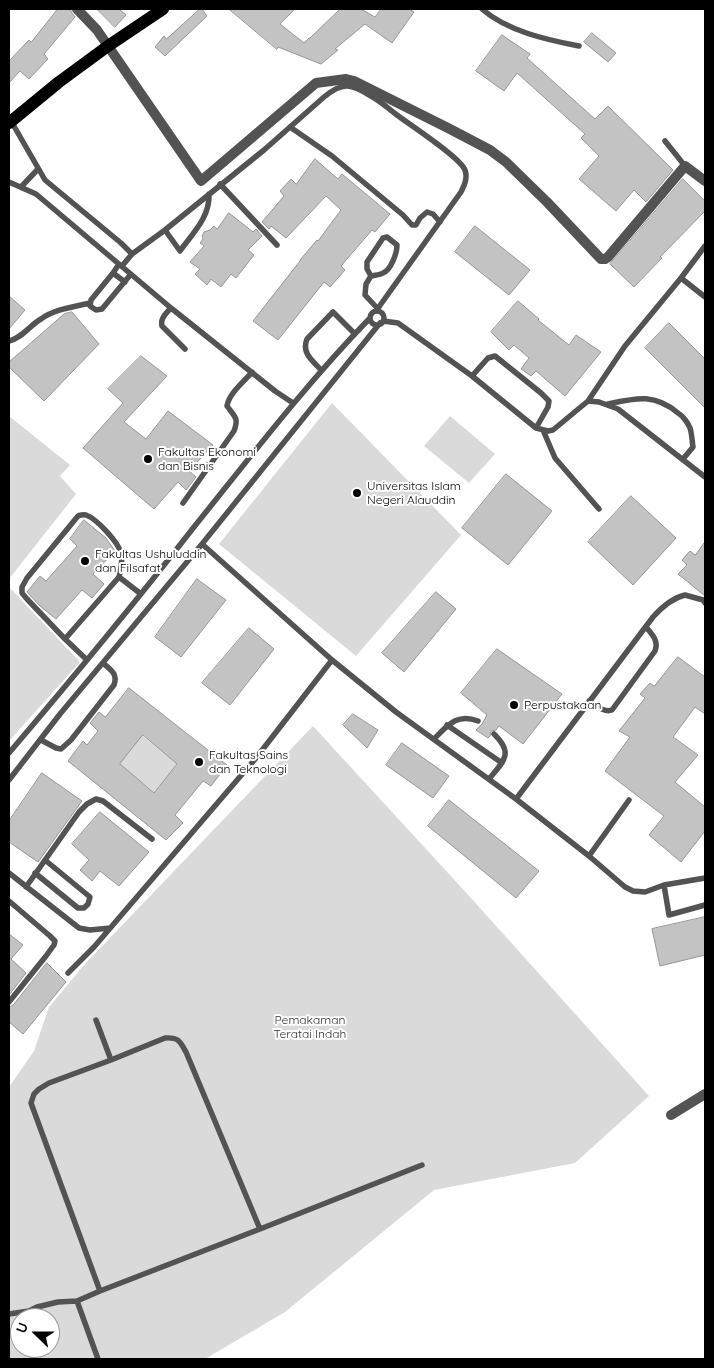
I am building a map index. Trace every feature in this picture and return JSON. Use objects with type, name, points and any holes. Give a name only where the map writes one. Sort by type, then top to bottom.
[{"type":"main road","points":[[10,122],[108,46],[162,9]]},
{"type":"street","points":[[77,9],[97,30],[201,181],[316,83],[346,79],[354,81],[448,128],[495,154],[519,173],[601,259],[608,257],[685,166],[705,181]]},
{"type":"street","points":[[671,1115],[705,1094]]},
{"type":"lane","points":[[482,9],[507,25],[553,42],[579,46]]},
{"type":"lane","points":[[9,341],[16,339],[49,314],[90,303],[113,273],[132,254],[165,230],[264,150],[330,92],[343,86],[358,89],[370,95],[436,143],[462,164],[465,169],[465,183],[461,192],[377,310],[373,312],[370,318],[293,403],[141,594],[9,753]]},
{"type":"lane","points":[[10,122],[45,180],[132,254]]},
{"type":"lane","points":[[290,127],[332,156],[403,215],[412,225],[416,225],[427,212],[433,214],[440,222]]},
{"type":"lane","points":[[665,141],[685,166]]},
{"type":"lane","points":[[21,187],[38,169]]},
{"type":"lane","points":[[9,182],[36,194],[170,308],[275,391],[293,403]]},
{"type":"lane","points":[[220,184],[277,245]]},
{"type":"lane","points":[[165,230],[180,251],[203,220],[209,203],[209,194]]},
{"type":"lane","points":[[9,780],[60,714],[202,544],[382,322],[382,314],[366,295],[366,284],[371,276],[382,274],[388,269],[396,252],[397,245],[387,237],[383,238],[366,262],[371,276]]},
{"type":"lane","points":[[370,318],[377,325],[382,322],[398,323],[472,376],[536,428],[553,430],[588,401],[625,346],[705,246]]},
{"type":"lane","points":[[113,273],[125,282]]},
{"type":"lane","points":[[90,303],[90,306],[96,310],[102,309],[131,274]]},
{"type":"lane","points":[[681,278],[705,297]]},
{"type":"lane","points":[[170,308],[161,324],[185,348]]},
{"type":"lane","points":[[321,370],[305,351],[307,339],[333,312],[355,334]]},
{"type":"lane","points":[[472,376],[488,358],[494,356],[546,397],[549,401],[548,407],[536,428]]},
{"type":"lane","points":[[183,503],[234,431],[237,424],[236,416],[228,406],[228,402],[252,372]]},
{"type":"lane","points":[[608,404],[649,398],[673,408],[690,427],[693,448],[683,459]]},
{"type":"lane","points":[[588,401],[608,404],[626,415],[705,477]]},
{"type":"lane","points":[[543,430],[555,458],[599,509]]},
{"type":"lane","points":[[65,639],[119,577],[122,565],[122,554],[118,544],[104,529],[85,515],[78,516],[27,578],[22,587],[22,592],[27,600],[65,639],[86,660]]},
{"type":"lane","points":[[202,544],[332,660],[396,712],[516,799],[590,856],[625,887],[633,891],[645,892],[664,885],[705,878]]},
{"type":"lane","points":[[119,577],[141,594]]},
{"type":"lane","points":[[516,799],[653,617],[662,608],[685,594],[705,602]]},
{"type":"lane","points":[[589,701],[605,711],[612,710],[655,651],[657,646],[656,639],[646,627]]},
{"type":"lane","points":[[68,973],[110,928],[256,758],[332,660]]},
{"type":"lane","points":[[41,740],[56,748],[61,748],[71,740],[114,685],[115,675],[103,664]]},
{"type":"lane","points":[[434,739],[448,725],[463,718],[471,718],[478,721]]},
{"type":"lane","points":[[448,725],[502,762]]},
{"type":"lane","points":[[488,779],[502,762],[505,754],[505,747],[502,741],[494,734]]},
{"type":"lane","points":[[26,887],[79,812],[96,799],[103,801],[152,839]]},
{"type":"lane","points":[[590,856],[629,800]]},
{"type":"lane","points":[[35,873],[78,908],[84,908],[88,904],[90,897],[45,860]]},
{"type":"lane","points":[[9,873],[79,928],[90,930],[110,928]]},
{"type":"lane","points":[[664,885],[669,915],[705,905]]},
{"type":"lane","points":[[9,901],[55,941],[46,956],[9,1002]]},
{"type":"lane","points":[[96,1020],[111,1060]]},
{"type":"lane","points":[[100,1291],[31,1103],[34,1094],[49,1083],[165,1038],[180,1041],[186,1052],[260,1229]]},
{"type":"lane","points":[[9,1314],[29,1311],[58,1302],[77,1301],[422,1165]]},
{"type":"lane","points":[[77,1301],[98,1359]]},
{"type":"green space","points":[[332,403],[461,535],[356,656],[219,544]]},
{"type":"green space","points":[[9,416],[70,465],[60,476],[76,494],[9,579]]},
{"type":"green space","points":[[450,416],[495,454],[469,483],[424,446]]},
{"type":"green space","points":[[9,587],[80,662],[9,741]]},
{"type":"green space","name":"Pemakaman Teratai Indah","points":[[313,726],[649,1096],[575,1163],[434,1190],[285,1312],[205,1359],[9,1359],[9,1087],[34,1051],[49,1007],[85,964]]},
{"type":"green space","points":[[137,731],[177,764],[154,793],[115,760],[121,751],[127,755],[135,745]]},
{"type":"building","points":[[58,9],[70,9],[75,17],[44,54],[48,59],[29,79],[20,71],[9,83],[9,61],[29,40],[31,42]]},
{"type":"building","points":[[97,9],[119,9],[126,15],[115,27]]},
{"type":"building","points":[[200,9],[207,16],[165,56],[155,47],[164,36],[166,39]]},
{"type":"building","points":[[229,9],[295,9],[280,24],[304,43],[340,9],[361,9],[375,17],[381,9],[409,9],[414,12],[392,43],[365,24],[335,49],[338,50],[321,64],[278,47],[277,49]]},
{"type":"building","points":[[592,33],[616,53],[608,62],[584,42]]},
{"type":"building","points":[[502,35],[530,54],[527,58],[595,119],[608,106],[673,170],[646,202],[634,190],[616,211],[579,179],[599,156],[581,138],[585,134],[517,73],[504,91],[476,71]]},
{"type":"building","points":[[315,159],[338,179],[342,174],[390,214],[375,232],[372,230],[341,266],[345,270],[330,287],[324,282],[278,340],[253,321],[341,210],[326,196],[286,238],[271,226],[269,229],[262,222],[284,196],[280,191],[291,179],[296,184]]},
{"type":"building","points":[[683,179],[705,201],[705,211],[634,287],[610,264]]},
{"type":"building","points":[[229,213],[253,232],[256,229],[262,236],[248,250],[254,255],[236,278],[231,274],[221,287],[211,279],[207,285],[195,274],[200,269],[190,262],[204,246],[200,243],[204,232],[214,226],[217,229]]},
{"type":"building","points":[[475,226],[530,270],[509,295],[455,252]]},
{"type":"building","points":[[9,296],[25,310],[9,329]]},
{"type":"building","points":[[518,301],[569,345],[576,335],[601,352],[565,396],[536,371],[531,376],[521,369],[529,358],[514,345],[509,350],[491,332]]},
{"type":"building","points":[[72,312],[99,344],[44,401],[9,367],[9,362],[64,314]]},
{"type":"building","points":[[669,323],[705,359],[705,408],[645,348]]},
{"type":"building","name":"Fakultas Ekonomi dan Bisnis","points":[[141,356],[167,376],[124,422],[146,439],[168,411],[213,445],[189,471],[196,477],[186,490],[178,482],[154,509],[83,448],[123,403],[108,389]]},
{"type":"building","points":[[506,474],[552,511],[508,565],[462,528]]},
{"type":"building","points":[[631,496],[676,538],[633,585],[588,542]]},
{"type":"building","name":"Fakultas Ushuluddin dan Filsafat","points":[[84,520],[106,538],[115,551],[93,574],[104,584],[92,598],[82,590],[56,619],[27,592],[40,576],[46,581],[77,546],[70,539]]},
{"type":"building","points":[[705,542],[705,596],[678,574],[687,565],[682,560],[690,551],[695,555]]},
{"type":"building","points":[[197,579],[226,600],[181,657],[155,637]]},
{"type":"building","points":[[436,592],[456,609],[404,672],[382,653]]},
{"type":"building","points":[[249,628],[274,649],[230,705],[202,683]]},
{"type":"building","name":"Perpustakaan","points":[[497,649],[562,694],[523,744],[499,726],[496,730],[491,731],[488,738],[476,730],[487,715],[461,693]]},
{"type":"building","points":[[678,657],[705,677],[705,714],[695,707],[673,737],[698,755],[675,782],[705,807],[705,831],[681,862],[649,835],[664,816],[605,771],[630,737],[619,731],[645,698],[640,694],[650,683],[654,686]]},
{"type":"building","name":"Fakultas Sains dan Teknologi","points":[[129,688],[227,765],[211,786],[203,781],[175,815],[183,823],[166,840],[68,761],[83,741],[87,745],[98,731],[90,723],[99,712],[105,717]],"holes":[[[143,735],[177,764],[154,793],[120,764]]]},
{"type":"building","points":[[353,714],[378,730],[367,748],[343,725]]},
{"type":"building","points":[[402,743],[449,776],[433,798],[386,765]]},
{"type":"building","points":[[42,773],[82,801],[38,862],[9,842],[9,821]]},
{"type":"building","points":[[449,800],[539,871],[516,898],[428,826]]},
{"type":"building","points":[[100,812],[149,852],[119,886],[100,871],[92,881],[80,870],[89,860],[72,844]]},
{"type":"building","points":[[705,917],[705,955],[660,966],[652,929]]},
{"type":"building","points":[[9,934],[23,945],[11,959],[26,973],[9,995]]},
{"type":"building","points":[[47,963],[66,982],[23,1034],[9,1022],[9,1007],[13,1005]]},
{"type":"place","name":"Fakultas Ekonomi dan Bisnis","points":[[148,459]]},
{"type":"place","name":"Universitas Islam Negeri Alauddin","points":[[357,493]]},
{"type":"place","name":"Fakultas Ushuluddin dan Filsafat","points":[[85,561]]},
{"type":"place","name":"Perpustakaan","points":[[514,705]]},
{"type":"place","name":"Fakultas Sains dan Teknologi","points":[[199,762]]}]
